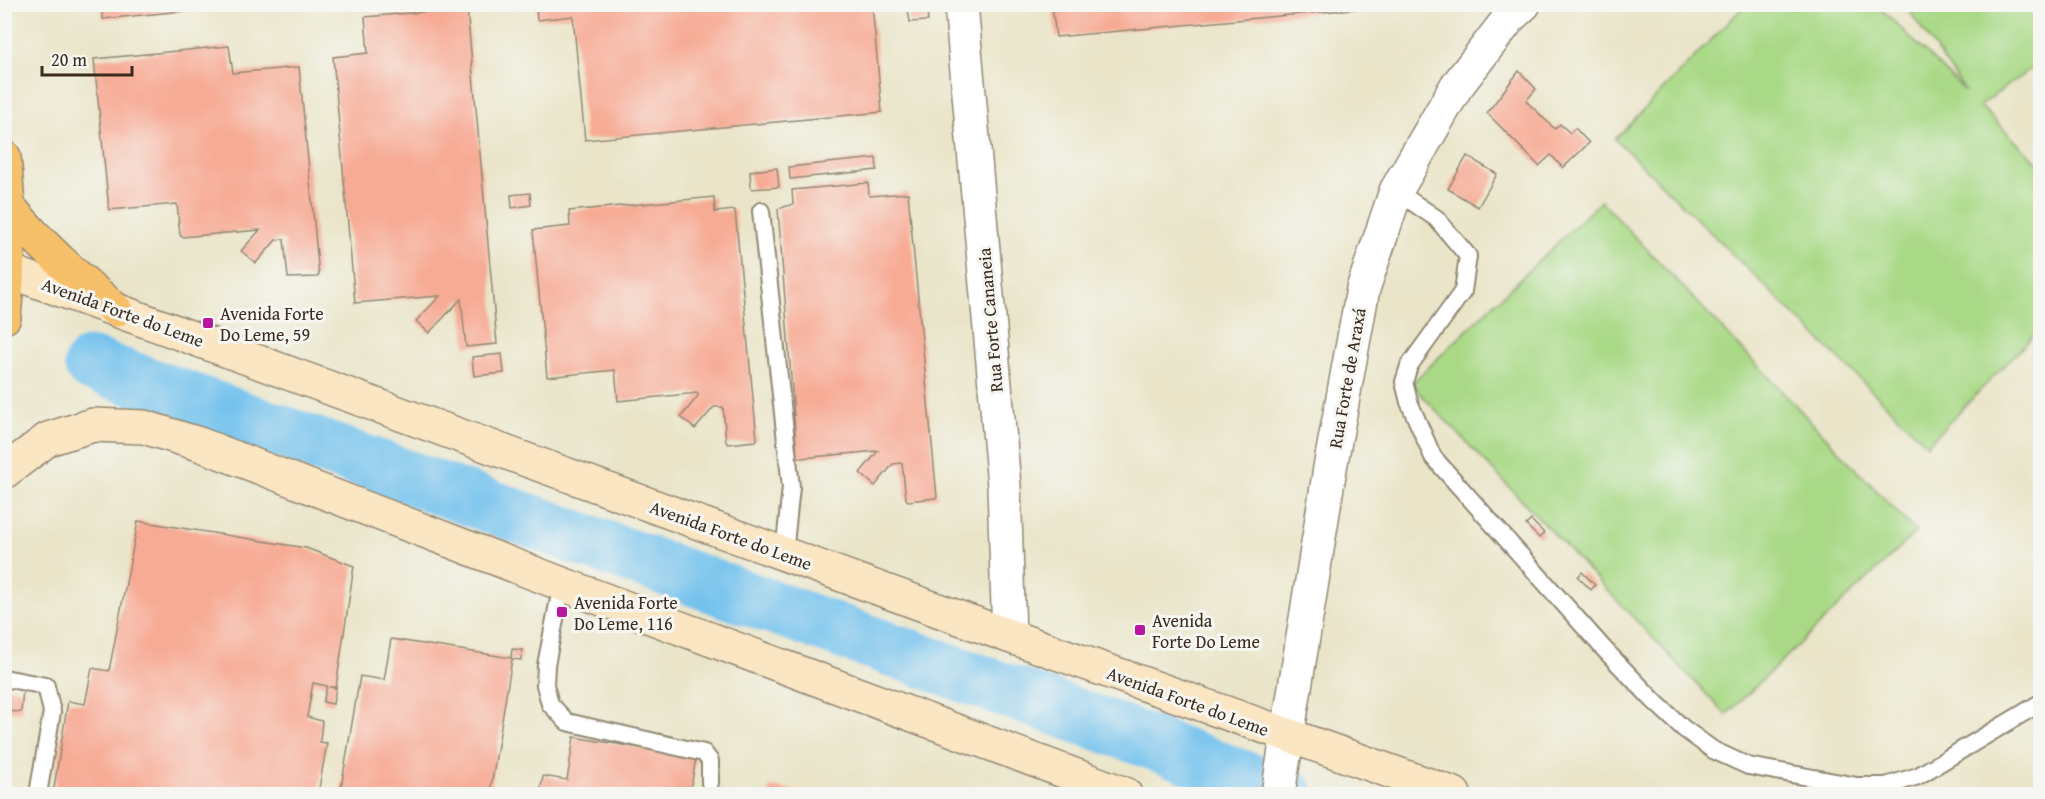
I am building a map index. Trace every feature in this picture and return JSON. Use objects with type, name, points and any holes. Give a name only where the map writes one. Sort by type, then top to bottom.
[{"type":"main road","points":[[4,157],[9,207],[4,317]]},
{"type":"main road","points":[[9,207],[75,276],[116,310]]},
{"type":"main road","name":"Avenida Forte do Leme","points":[[7,270],[1009,636],[1286,743],[1454,795]]},
{"type":"main road","points":[[4,472],[48,440],[93,425],[144,427],[199,444],[562,584],[1125,795]]},
{"type":"street","name":"Rua Forte Cananeia","points":[[961,4],[1004,486],[1009,636]]},
{"type":"street","name":"Rua Forte de Araxá","points":[[1278,795],[1330,468],[1363,289],[1395,191],[1456,87],[1510,17],[1524,4]]},
{"type":"lane","points":[[1395,191],[1436,218],[1468,256],[1463,291],[1409,366],[1404,382],[1409,402],[1433,457],[1604,649],[1683,729],[1713,750],[1748,765],[1857,786],[1886,786],[1918,777],[2040,703]]},
{"type":"lane","points":[[761,211],[791,488],[784,554]]},
{"type":"lane","points":[[562,584],[546,665],[545,686],[550,704],[567,722],[704,753],[710,761],[710,783]]},
{"type":"lane","points":[[4,678],[46,686],[52,712],[38,795]]},
{"type":"green space","points":[[1745,5],[1877,5],[1966,92],[1905,5],[2040,5],[2040,62],[1980,106],[2040,165],[2040,329],[1927,445],[1615,139]]},
{"type":"green space","points":[[1601,201],[1916,532],[1726,715],[1411,384]]},
{"type":"building","points":[[101,4],[233,4],[233,6],[103,19]]},
{"type":"building","points":[[536,4],[872,4],[882,112],[585,140],[573,16],[537,20]]},
{"type":"building","points":[[907,4],[926,4],[928,21],[910,22]]},
{"type":"building","points":[[1052,5],[1387,5],[1387,6],[1056,37]]},
{"type":"building","points":[[467,8],[497,344],[466,347],[461,299],[429,333],[416,321],[440,296],[355,303],[333,57],[368,53],[365,17]]},
{"type":"building","points":[[229,46],[233,73],[299,67],[319,275],[317,277],[288,278],[284,239],[276,240],[256,263],[241,251],[260,230],[182,237],[177,204],[109,210],[94,59]]},
{"type":"building","points":[[1519,71],[1536,89],[1526,101],[1555,129],[1560,124],[1570,133],[1575,128],[1589,143],[1563,168],[1551,155],[1539,166],[1487,113]]},
{"type":"building","points":[[1467,156],[1497,174],[1478,207],[1448,189]]},
{"type":"building","points":[[876,158],[877,170],[790,179],[789,167]]},
{"type":"building","points":[[777,168],[779,187],[751,189],[750,171]]},
{"type":"building","points":[[868,183],[869,196],[908,193],[936,498],[908,501],[906,499],[902,463],[893,464],[875,486],[860,473],[878,451],[801,458],[797,456],[778,209],[793,204],[792,190]]},
{"type":"building","points":[[530,193],[531,205],[512,208],[511,195]]},
{"type":"building","points":[[714,197],[715,212],[735,210],[756,441],[728,444],[726,442],[723,407],[714,407],[695,429],[681,417],[698,393],[618,401],[615,370],[547,377],[533,230],[570,226],[569,211]]},
{"type":"building","points":[[502,354],[504,373],[474,376],[472,357]]},
{"type":"building","points":[[1531,520],[1544,533],[1539,538],[1526,525]]},
{"type":"building","points":[[138,521],[306,548],[354,566],[336,687],[329,687],[336,688],[333,704],[323,702],[327,686],[313,683],[307,717],[322,721],[320,742],[327,743],[318,794],[53,794],[68,701],[85,704],[92,668],[109,671]]},
{"type":"building","points":[[1582,572],[1595,585],[1591,590],[1578,577]]},
{"type":"building","points":[[391,639],[511,658],[512,649],[522,650],[521,660],[512,659],[490,794],[340,794],[360,676],[384,680]]},
{"type":"building","points":[[7,688],[23,690],[21,712],[5,711]]},
{"type":"building","points":[[574,737],[696,757],[690,794],[540,794],[543,776],[567,780]]},
{"type":"building","points":[[770,787],[810,793],[810,794],[769,794]]},
{"type":"waterway","points":[[91,364],[1153,743],[1287,794]]},
{"type":"place","name":"Avenida Forte Do Leme, 59","points":[[208,323]]},
{"type":"place","name":"Avenida Forte Do Leme, 116","points":[[562,612]]},
{"type":"place","name":"Avenida Forte Do Leme","points":[[1140,630]]}]
